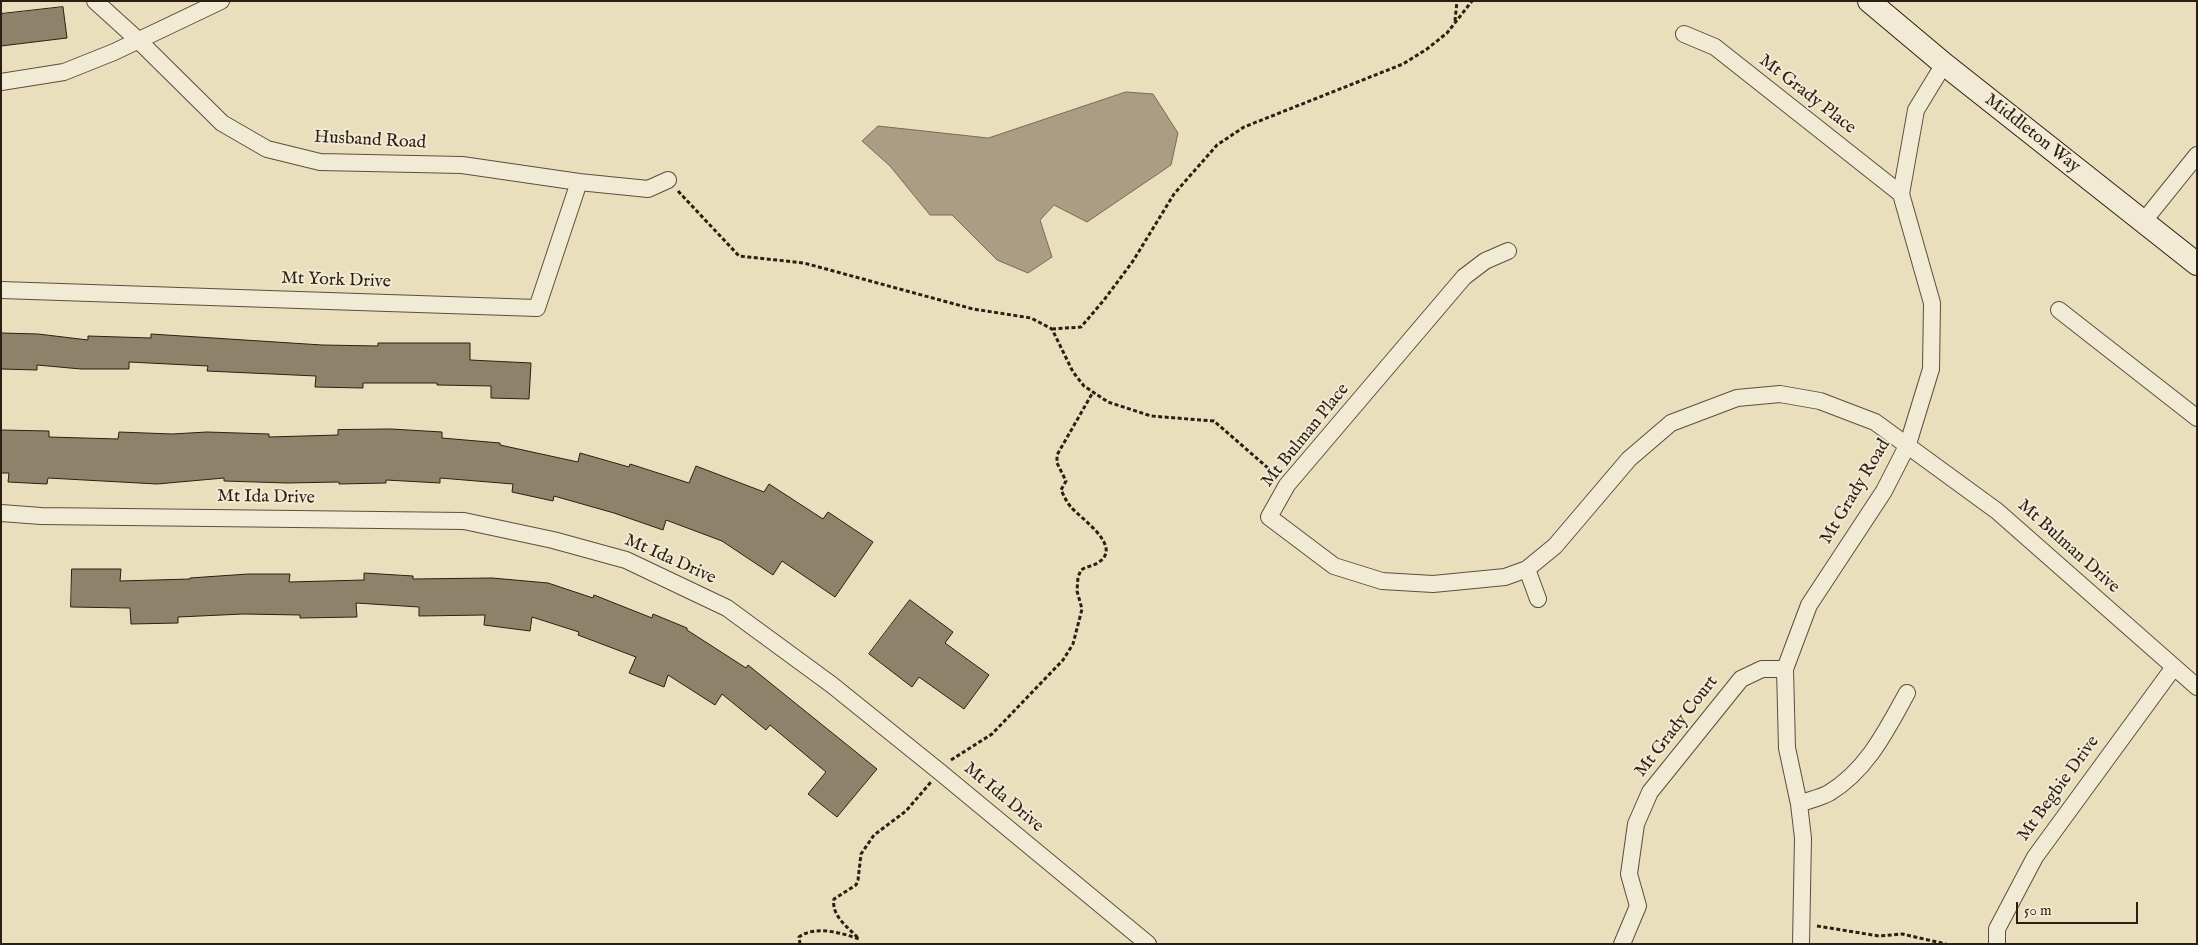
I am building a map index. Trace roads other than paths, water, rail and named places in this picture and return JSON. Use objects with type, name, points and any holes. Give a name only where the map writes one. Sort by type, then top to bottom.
[{"type":"street","name":"Husband Road","points":[[95,1],[138,40],[222,124],[267,150],[320,162],[462,165],[579,182],[648,189],[668,180]]},
{"type":"street","points":[[1,82],[64,72],[221,1]]},
{"type":"street","name":"Middleton Way","points":[[1869,1],[1944,64],[2197,264]]},
{"type":"street","name":"Mt Grady Place","points":[[1684,34],[1715,47],[1901,194]]},
{"type":"street","name":"Mt Grady Road","points":[[1801,944],[1803,838],[1799,804],[1787,748],[1786,669],[1808,605],[1884,491],[1908,444],[1932,369],[1932,303],[1901,194],[1916,110],[1944,64]]},
{"type":"street","points":[[2143,222],[2197,155]]},
{"type":"street","name":"Mt York Drive","points":[[1,290],[537,308],[579,182]]},
{"type":"street","name":"Mt Bulman Place","points":[[1508,251],[1485,260],[1464,278],[1287,485],[1269,517],[1334,566],[1382,581],[1433,584],[1505,577],[1527,568],[1555,546],[1629,459],[1671,424],[1737,398],[1780,394],[1820,401],[1875,422],[1908,444]]},
{"type":"street","points":[[2060,310],[2197,418]]},
{"type":"street","name":"Mt Bulman Drive","points":[[1908,444],[1997,511],[2197,686]]},
{"type":"street","name":"Mt Ida Drive","points":[[1,513],[41,516],[464,521],[553,540],[626,560],[727,608],[832,686],[940,772],[1148,944]]},
{"type":"street","points":[[1527,568],[1538,599]]},
{"type":"street","name":"Mt Begbie Drive","points":[[1997,944],[1997,929],[2035,856],[2174,667]]},
{"type":"street","name":"Mt Grady Court","points":[[1622,944],[1638,906],[1629,874],[1636,824],[1650,792],[1741,679],[1762,670],[1786,669]]},
{"type":"street","points":[[1799,804],[1828,794],[1853,775],[1878,745],[1907,693]]}]
